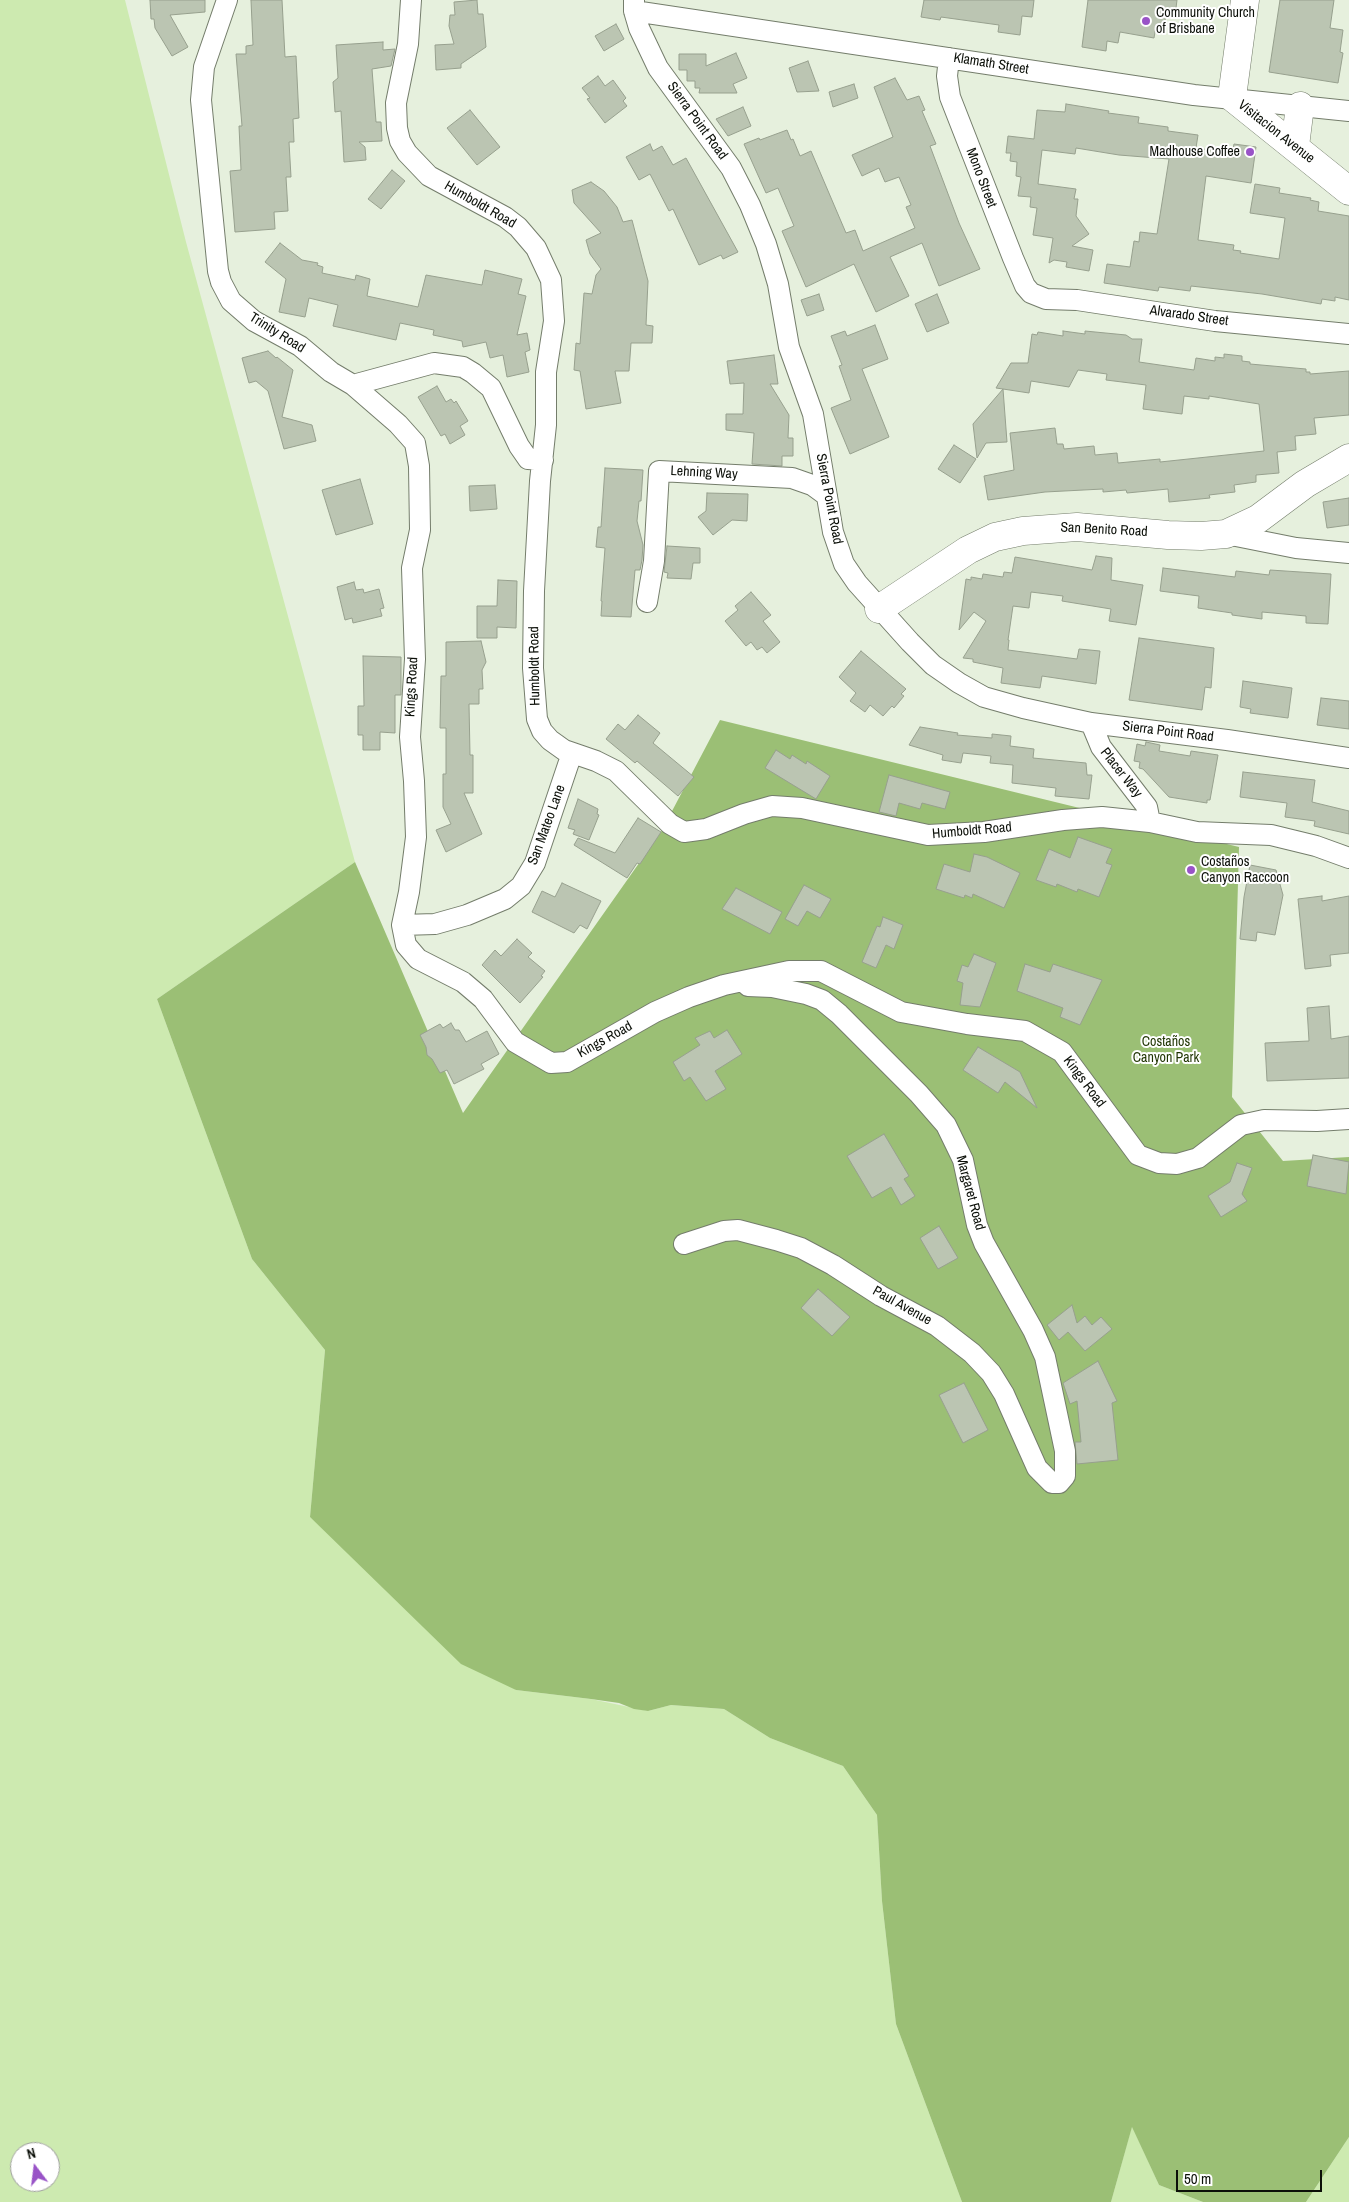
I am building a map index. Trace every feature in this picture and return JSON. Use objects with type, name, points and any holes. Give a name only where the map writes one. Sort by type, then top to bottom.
[{"type":"street","name":"Trinity Road","points":[[227,0],[204,67],[201,100],[221,282],[231,302],[242,311],[254,320],[300,346],[332,372],[352,385]]},
{"type":"street","name":"Humboldt Road","points":[[411,0],[408,44],[396,103],[397,128],[400,141],[407,153],[429,176],[506,217],[518,226],[536,248],[551,280],[554,321],[546,372],[546,419],[540,481],[534,591],[535,706],[542,731],[564,750],[596,761],[616,771],[670,824],[684,832],[706,829],[744,814],[772,806],[811,810],[928,836],[984,832],[1087,817],[1120,818],[1197,832],[1271,835],[1316,846],[1349,858]]},
{"type":"street","name":"Visitacion Avenue","points":[[1245,0],[1232,97],[1349,191]]},
{"type":"street","name":"Klamath Street","points":[[634,6],[949,58],[1194,94],[1349,111]]},
{"type":"street","name":"Sierra Point Road","points":[[634,6],[639,28],[658,68],[731,168],[755,218],[773,263],[789,347],[813,414],[833,532],[844,564],[879,609],[945,675],[997,701],[1091,723],[1218,738],[1349,758]]},
{"type":"street","name":"Mono Street","points":[[949,58],[947,76],[950,97],[1013,258],[1025,286],[1031,293]]},
{"type":"street","points":[[1295,146],[1300,106]]},
{"type":"street","name":"Alvarado Street","points":[[1031,293],[1046,299],[1077,300],[1215,321],[1349,334]]},
{"type":"street","points":[[352,385],[434,363],[463,367],[474,373],[491,388],[519,446],[528,459],[543,460]]},
{"type":"street","name":"Kings Road","points":[[352,385],[398,424],[414,443],[419,466],[420,530],[412,568],[415,659],[410,738],[416,837],[409,892],[402,925],[406,945],[418,959],[463,982],[483,999],[515,1042],[550,1063],[567,1062],[655,1012],[689,997],[724,985],[789,971],[821,971],[901,1012],[1025,1032],[1062,1052],[1138,1154],[1159,1163],[1177,1164],[1198,1158],[1241,1125],[1264,1120],[1317,1121],[1349,1119]]},
{"type":"street","points":[[792,478],[809,466],[818,447]]},
{"type":"street","points":[[1226,534],[1258,519],[1305,484],[1349,458]]},
{"type":"street","name":"Lehning Way","points":[[647,602],[654,561],[658,471],[792,478],[812,485],[827,496]]},
{"type":"street","name":"San Benito Road","points":[[879,609],[968,550],[995,537],[1023,530],[1077,527],[1185,536],[1226,534],[1296,548],[1349,553]]},
{"type":"street","name":"Placer Way","points":[[1091,723],[1101,747],[1146,807],[1150,822]]},
{"type":"street","name":"San Mateo Lane","points":[[402,925],[435,924],[467,915],[505,899],[521,886],[534,863],[572,753]]},
{"type":"street","name":"Margaret Road","points":[[724,985],[772,987],[806,994],[822,1000],[886,1060],[946,1124],[963,1160],[978,1226],[984,1243],[1033,1330],[1045,1357],[1065,1451],[1065,1476],[1059,1484],[1052,1483]]},
{"type":"street","name":"Paul Avenue","points":[[684,1244],[724,1231],[738,1230],[801,1248],[833,1265],[881,1296],[937,1326],[972,1353],[990,1373],[1004,1394],[1037,1468],[1052,1483]]},
{"type":"green space","points":[[0,0],[125,0],[186,242],[355,862],[157,999],[252,1259],[325,1350],[310,1517],[516,1690],[591,1699],[648,1711],[671,1705],[724,1709],[770,1738],[843,1766],[877,1815],[882,1901],[896,2024],[962,2202],[0,2202]]},
{"type":"green space","name":"Costaños Canyon Park","points":[[720,720],[1239,847],[1232,1097],[1283,1161],[1349,1157],[1349,2137],[1306,2202],[1203,2202],[1159,2185],[1132,2127],[1111,2202],[962,2202],[896,2024],[882,1901],[877,1815],[843,1766],[770,1738],[724,1709],[671,1705],[648,1711],[634,1709],[619,1703],[516,1690],[461,1664],[310,1517],[325,1350],[252,1259],[157,999],[355,862],[463,1113],[661,832]]},
{"type":"green space","points":[[1132,2126],[1159,2185],[1203,2202],[1111,2202]]},
{"type":"green space","points":[[1349,2137],[1349,2202],[1306,2202]]},
{"type":"building","points":[[150,0],[205,0],[205,12],[170,15],[188,47],[172,56],[155,28],[154,19],[151,19]]},
{"type":"building","points":[[251,0],[282,0],[285,57],[296,56],[299,118],[293,119],[294,142],[289,142],[291,177],[286,177],[288,211],[274,212],[275,229],[235,232],[230,171],[241,170],[239,126],[242,126],[236,54],[246,54],[246,46],[253,45]]},
{"type":"building","points":[[477,0],[478,14],[483,14],[486,47],[461,64],[461,68],[436,70],[435,45],[454,44],[449,26],[450,15],[455,15],[454,2]]},
{"type":"building","points":[[924,0],[1034,0],[1032,17],[1022,16],[1020,35],[998,32],[999,25],[941,17],[940,20],[921,17]]},
{"type":"building","points":[[1088,0],[1177,0],[1175,16],[1166,14],[1164,27],[1156,26],[1154,38],[1120,32],[1118,43],[1107,41],[1106,51],[1082,47]]},
{"type":"building","points":[[1280,0],[1334,0],[1330,28],[1343,30],[1340,52],[1343,53],[1338,83],[1269,72]]},
{"type":"building","points":[[616,24],[624,39],[604,51],[595,36]]},
{"type":"building","points":[[383,42],[383,50],[395,49],[391,66],[372,69],[376,122],[381,122],[382,141],[359,142],[365,147],[366,160],[344,162],[341,111],[335,112],[333,82],[338,78],[336,45]]},
{"type":"building","points":[[736,53],[747,78],[733,84],[737,93],[699,93],[700,88],[695,88],[695,81],[687,81],[687,70],[679,70],[679,54],[706,54],[706,66]]},
{"type":"building","points":[[808,61],[819,91],[797,92],[789,68]]},
{"type":"building","points":[[598,76],[605,86],[613,80],[626,98],[623,101],[627,106],[605,123],[587,99],[590,98],[582,88]]},
{"type":"building","points":[[895,78],[907,100],[919,96],[925,110],[922,111],[936,144],[930,146],[959,223],[980,269],[939,286],[922,243],[890,257],[909,296],[876,312],[854,264],[806,287],[782,231],[794,226],[778,188],[766,193],[744,144],[787,130],[800,156],[811,151],[846,233],[855,230],[863,251],[915,228],[906,207],[911,205],[899,177],[885,182],[879,168],[862,176],[852,155],[893,137],[874,87]]},
{"type":"building","points":[[854,84],[858,98],[833,107],[829,92]]},
{"type":"building","points":[[1066,104],[1139,117],[1138,123],[1168,127],[1168,131],[1198,135],[1196,148],[1232,153],[1234,144],[1256,147],[1251,183],[1206,176],[1198,240],[1234,245],[1233,250],[1241,251],[1240,253],[1279,259],[1285,218],[1250,213],[1255,184],[1280,188],[1279,193],[1311,198],[1310,200],[1319,202],[1318,211],[1349,216],[1349,300],[1335,297],[1335,301],[1322,299],[1321,304],[1262,294],[1191,286],[1190,291],[1159,287],[1158,291],[1104,283],[1107,264],[1130,267],[1134,241],[1139,242],[1140,232],[1157,234],[1169,159],[1119,155],[1076,148],[1075,154],[1042,150],[1038,184],[1076,189],[1074,199],[1078,199],[1076,216],[1089,234],[1072,246],[1093,250],[1089,271],[1066,267],[1067,262],[1054,260],[1049,263],[1053,238],[1033,235],[1037,208],[1030,207],[1031,197],[1018,196],[1021,177],[1016,176],[1017,162],[1010,161],[1011,153],[1006,153],[1008,136],[1034,139],[1037,110],[1065,112]]},
{"type":"building","points":[[743,107],[751,126],[728,136],[716,119]]},
{"type":"building","points":[[470,110],[500,147],[477,165],[447,128]]},
{"type":"building","points":[[650,144],[653,151],[662,146],[673,165],[686,158],[738,252],[723,259],[721,255],[699,265],[673,209],[669,211],[650,174],[639,180],[626,157]]},
{"type":"building","points":[[392,170],[405,181],[381,209],[368,199]]},
{"type":"building","points":[[591,182],[604,191],[617,207],[623,222],[632,220],[648,281],[646,325],[653,326],[652,343],[631,343],[629,371],[615,371],[621,403],[586,409],[580,371],[574,370],[576,343],[580,344],[584,293],[592,294],[596,275],[601,269],[590,254],[586,240],[601,233],[574,203],[572,190]]},
{"type":"building","points":[[280,243],[302,260],[318,263],[317,265],[323,267],[322,273],[355,280],[356,275],[370,279],[367,296],[418,307],[426,275],[482,285],[485,270],[522,279],[518,294],[526,296],[517,335],[527,333],[530,350],[525,352],[529,372],[507,377],[503,355],[490,358],[486,342],[463,347],[462,341],[433,335],[434,330],[400,323],[396,340],[333,326],[338,305],[309,298],[305,317],[279,312],[286,279],[265,262]]},
{"type":"building","points":[[819,294],[824,310],[807,316],[801,300]]},
{"type":"building","points":[[937,294],[949,323],[927,332],[915,304]]},
{"type":"building","points":[[875,325],[888,359],[862,369],[889,437],[850,454],[831,408],[851,400],[839,366],[842,365],[831,336],[845,331],[847,336]]},
{"type":"building","points":[[1063,331],[1085,334],[1085,331],[1126,335],[1132,339],[1142,339],[1139,362],[1194,370],[1196,358],[1215,361],[1215,357],[1224,358],[1224,354],[1242,356],[1242,361],[1250,362],[1250,364],[1306,369],[1306,372],[1310,372],[1310,374],[1349,371],[1349,415],[1314,418],[1316,434],[1295,436],[1296,450],[1277,452],[1279,473],[1256,475],[1256,482],[1234,485],[1235,492],[1209,495],[1210,498],[1169,502],[1168,489],[1127,493],[1126,490],[1103,492],[1103,489],[1045,492],[988,500],[984,476],[1014,470],[1010,433],[1055,428],[1057,444],[1063,444],[1064,449],[1094,446],[1095,455],[1117,453],[1118,463],[1160,459],[1160,462],[1264,451],[1259,404],[1209,396],[1209,399],[1184,396],[1182,414],[1143,409],[1146,385],[1106,380],[1107,374],[1078,370],[1069,387],[1031,381],[1029,393],[996,388],[1011,363],[1028,363],[1032,334],[1037,335],[1038,332],[1063,336]]},
{"type":"building","points":[[268,351],[293,370],[282,417],[312,425],[316,441],[284,449],[268,391],[256,381],[249,383],[242,358]]},
{"type":"building","points":[[774,355],[778,384],[770,384],[789,415],[788,438],[793,438],[793,456],[782,456],[782,466],[752,464],[754,433],[726,430],[726,414],[743,414],[744,383],[730,384],[727,361]]},
{"type":"building","points":[[437,386],[446,402],[451,399],[454,403],[456,401],[468,421],[460,426],[465,435],[450,444],[445,434],[441,436],[418,397]]},
{"type":"building","points":[[1003,389],[1007,442],[986,443],[977,458],[973,424]]},
{"type":"building","points":[[954,445],[976,459],[960,483],[938,469]]},
{"type":"building","points":[[605,468],[643,470],[641,501],[639,501],[637,521],[643,545],[642,560],[640,570],[635,570],[631,617],[601,616],[605,548],[596,547],[598,527],[601,527]]},
{"type":"building","points":[[360,479],[373,524],[336,535],[322,490]]},
{"type":"building","points":[[495,485],[497,509],[470,511],[469,486]]},
{"type":"building","points":[[707,493],[748,494],[747,521],[732,520],[713,535],[698,517],[706,511]]},
{"type":"building","points":[[1349,498],[1349,525],[1327,528],[1323,502]]},
{"type":"building","points":[[667,546],[700,548],[700,563],[693,563],[691,579],[667,578],[668,573],[664,572]]},
{"type":"building","points":[[1096,556],[1112,558],[1111,580],[1143,585],[1136,625],[1109,621],[1111,609],[1062,601],[1063,596],[1031,592],[1029,608],[1013,606],[1008,650],[1077,659],[1079,649],[1100,651],[1096,684],[1042,676],[1040,688],[1001,683],[1003,668],[963,658],[986,621],[974,612],[959,630],[966,579],[971,580],[971,577],[982,579],[983,574],[1003,577],[1004,572],[1012,573],[1015,557],[1092,570]]},
{"type":"building","points":[[1163,568],[1235,577],[1236,571],[1269,575],[1270,570],[1331,574],[1328,624],[1306,623],[1306,616],[1262,612],[1262,619],[1198,608],[1199,596],[1160,591]]},
{"type":"building","points":[[498,580],[517,581],[516,628],[497,627],[497,638],[477,638],[477,606],[497,606]]},
{"type":"building","points":[[354,582],[356,590],[363,589],[364,593],[379,589],[384,608],[380,609],[382,616],[353,623],[352,618],[345,620],[337,587]]},
{"type":"building","points":[[751,592],[771,615],[763,621],[780,642],[767,653],[762,647],[757,650],[751,642],[746,646],[725,621],[738,610],[735,606]]},
{"type":"building","points":[[1139,638],[1214,648],[1211,688],[1205,687],[1202,710],[1129,700]]},
{"type":"building","points":[[481,641],[486,662],[482,670],[483,689],[479,689],[479,704],[469,704],[470,755],[473,755],[473,793],[464,793],[482,834],[446,852],[436,830],[451,824],[443,807],[443,774],[446,774],[446,728],[440,728],[441,676],[446,676],[446,642]]},
{"type":"building","points":[[861,651],[906,689],[901,694],[904,696],[894,708],[892,706],[883,716],[870,705],[865,712],[850,701],[856,693],[839,677]]},
{"type":"building","points":[[363,656],[401,657],[401,695],[395,695],[395,733],[380,732],[380,750],[363,750],[363,735],[358,735],[358,706],[364,706]]},
{"type":"building","points":[[1243,681],[1292,688],[1288,718],[1250,713],[1251,709],[1240,707]]},
{"type":"building","points":[[1321,698],[1349,701],[1349,729],[1317,725]]},
{"type":"building","points":[[638,715],[660,733],[653,743],[694,777],[678,796],[637,761],[635,763],[606,739],[618,724],[625,730]]},
{"type":"building","points":[[920,727],[958,733],[957,735],[992,738],[992,734],[1011,736],[1010,746],[1034,749],[1033,758],[1086,763],[1087,775],[1092,775],[1089,799],[1055,796],[1056,788],[1012,783],[1013,765],[990,763],[991,756],[963,753],[961,763],[942,760],[943,755],[909,745]]},
{"type":"building","points":[[1146,742],[1160,745],[1159,751],[1190,756],[1191,751],[1218,755],[1210,800],[1207,800],[1207,803],[1169,797],[1143,769],[1139,768],[1140,762],[1134,761],[1137,744],[1145,746]]},
{"type":"building","points":[[776,750],[790,759],[792,755],[806,764],[807,761],[830,776],[816,799],[765,768]]},
{"type":"building","points":[[1243,772],[1315,780],[1312,802],[1349,811],[1349,834],[1314,826],[1315,821],[1285,817],[1287,803],[1240,797]]},
{"type":"building","points":[[889,775],[950,792],[945,809],[922,803],[920,809],[899,803],[896,816],[879,812]]},
{"type":"building","points":[[578,799],[598,809],[597,814],[599,815],[589,840],[573,834],[575,830],[568,828]]},
{"type":"building","points":[[638,818],[661,832],[640,864],[637,863],[627,878],[574,845],[578,838],[615,853]]},
{"type":"building","points":[[1078,837],[1112,849],[1106,863],[1112,865],[1099,897],[1078,889],[1077,892],[1057,884],[1056,887],[1036,880],[1049,849],[1070,858]]},
{"type":"building","points":[[974,854],[987,857],[1020,873],[1004,908],[973,894],[972,898],[965,895],[964,898],[936,889],[944,864],[970,872]]},
{"type":"building","points":[[1250,865],[1276,870],[1283,895],[1275,935],[1257,932],[1256,941],[1240,939],[1244,897]]},
{"type":"building","points":[[562,883],[601,901],[587,929],[580,925],[574,933],[532,912],[542,891],[555,897]]},
{"type":"building","points":[[804,885],[831,899],[820,918],[807,911],[798,926],[785,919]]},
{"type":"building","points":[[736,888],[782,912],[770,934],[722,909]]},
{"type":"building","points":[[1322,896],[1322,901],[1349,896],[1349,953],[1330,955],[1331,966],[1305,969],[1298,899]]},
{"type":"building","points":[[883,917],[903,925],[894,949],[886,945],[876,968],[862,962],[877,926],[880,927]]},
{"type":"building","points":[[517,939],[532,953],[528,957],[545,971],[541,976],[543,977],[520,1003],[482,965],[495,950],[501,956]]},
{"type":"building","points":[[974,954],[996,963],[980,1007],[960,1005],[963,983],[957,981],[962,965],[968,967]]},
{"type":"building","points":[[1025,964],[1050,972],[1053,964],[1102,980],[1080,1025],[1060,1017],[1063,1008],[1017,991]]},
{"type":"building","points":[[1329,1006],[1331,1039],[1349,1036],[1349,1078],[1267,1081],[1265,1043],[1309,1041],[1307,1008]]},
{"type":"building","points":[[451,1023],[455,1030],[459,1030],[466,1042],[487,1031],[499,1054],[481,1064],[484,1069],[454,1084],[447,1070],[440,1073],[432,1059],[427,1055],[426,1047],[420,1035],[440,1024],[443,1028]]},
{"type":"building","points":[[727,1030],[742,1054],[715,1071],[726,1089],[706,1101],[690,1077],[684,1081],[673,1062],[700,1045],[695,1038],[710,1031],[714,1038]]},
{"type":"building","points":[[978,1047],[1020,1072],[1037,1108],[1005,1082],[998,1093],[963,1070]]},
{"type":"building","points":[[884,1134],[909,1176],[904,1179],[915,1196],[901,1205],[891,1187],[872,1198],[847,1156]]},
{"type":"building","points":[[1313,1155],[1349,1162],[1346,1194],[1307,1186]]},
{"type":"building","points":[[1237,1163],[1252,1168],[1242,1194],[1247,1201],[1221,1217],[1208,1196],[1230,1182]]},
{"type":"building","points":[[939,1226],[958,1258],[938,1269],[920,1238]]},
{"type":"building","points":[[818,1289],[850,1317],[832,1336],[801,1308]]},
{"type":"building","points":[[1072,1305],[1077,1323],[1085,1316],[1092,1325],[1101,1317],[1112,1329],[1085,1351],[1068,1332],[1059,1340],[1047,1325]]},
{"type":"building","points":[[1098,1361],[1117,1401],[1112,1403],[1118,1460],[1077,1464],[1075,1442],[1081,1442],[1077,1401],[1070,1404],[1063,1383]]},
{"type":"building","points":[[964,1383],[988,1430],[963,1443],[939,1395]]},
{"type":"place","name":"Community Church of Brisbane","points":[[1146,21]]},
{"type":"place","name":"Madhouse Coffee","points":[[1250,152]]},
{"type":"place","name":"Costaños Canyon Raccoon","points":[[1191,870]]}]
